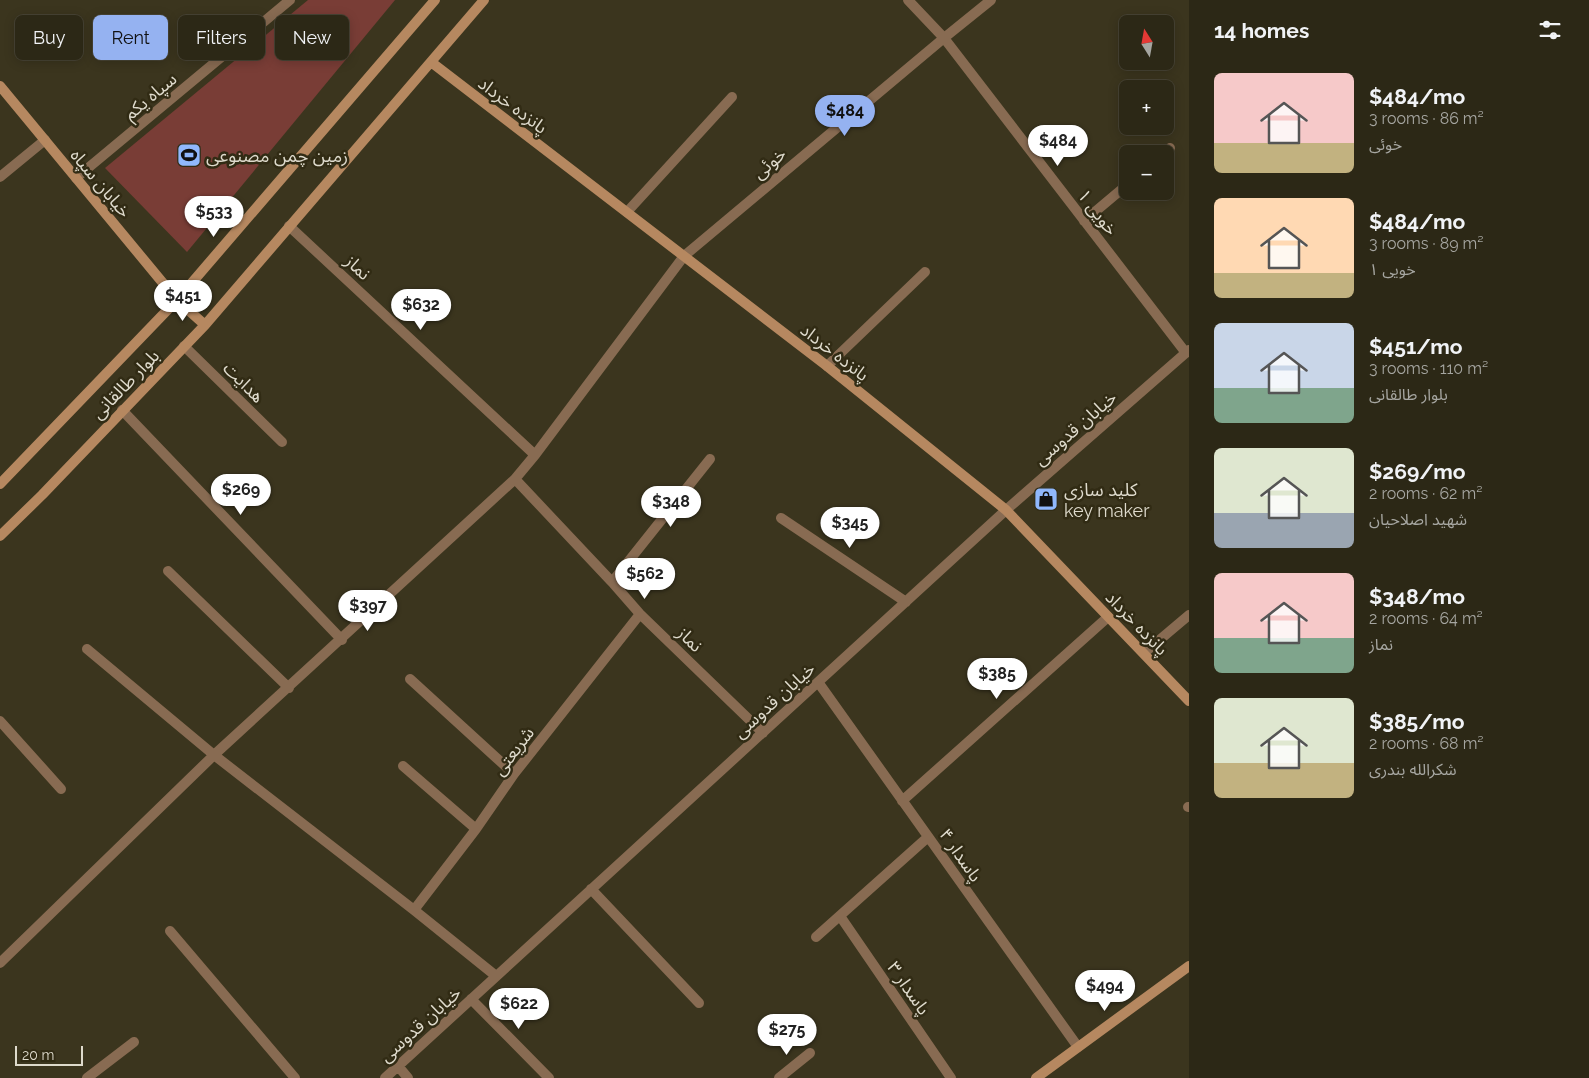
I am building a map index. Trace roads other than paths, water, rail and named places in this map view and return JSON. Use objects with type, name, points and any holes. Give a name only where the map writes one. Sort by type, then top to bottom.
[{"type":"main road","name":"بلوار طالقانی","points":[[0,484],[177,300],[435,0]]},
{"type":"main road","name":"بلوار طالقانی","points":[[0,536],[42,495],[205,325],[484,0]]},
{"type":"main road","name":"پانزده خرداد","points":[[431,62],[827,366],[1006,510],[1189,701]]},
{"type":"main road","name":"خیابان سپاه","points":[[0,86],[177,300],[205,325]]},
{"type":"main road","points":[[1036,1078],[1189,966]]},
{"type":"street","name":"سپاه یکم","points":[[76,178],[290,0]]},
{"type":"street","name":"خویی ۱","points":[[908,0],[944,38],[1187,352]]},
{"type":"street","name":"خوئی","points":[[0,963],[214,755],[342,640],[515,479],[684,256],[991,0]]},
{"type":"street","points":[[627,212],[732,97]]},
{"type":"street","points":[[0,177],[45,140]]},
{"type":"street","points":[[1084,221],[1119,192]]},
{"type":"street","name":"نماز","points":[[290,226],[535,455]]},
{"type":"street","points":[[827,366],[925,272]]},
{"type":"street","name":"هدایت","points":[[184,346],[282,442]]},
{"type":"street","name":"خیابان قدوسی","points":[[385,1078],[1006,510],[1187,352]]},
{"type":"street","points":[[122,410],[342,640]]},
{"type":"street","points":[[612,582],[710,458]]},
{"type":"street","name":"نماز","points":[[515,479],[640,614],[762,732]]},
{"type":"street","points":[[781,518],[906,602]]},
{"type":"street","points":[[168,571],[289,688]]},
{"type":"street","name":"شریعتی","points":[[414,910],[476,829],[514,774],[640,614]]},
{"type":"street","points":[[1144,654],[1189,615]]},
{"type":"street","points":[[902,801],[1108,617]]},
{"type":"street","points":[[87,649],[214,755],[496,976]]},
{"type":"street","points":[[410,679],[514,774]]},
{"type":"street","name":"پاسدار ۴","points":[[818,682],[1078,1047]]},
{"type":"street","points":[[0,721],[61,789]]},
{"type":"street","points":[[403,766],[476,829]]},
{"type":"street","points":[[816,937],[928,837]]},
{"type":"street","points":[[591,889],[699,1003]]},
{"type":"street","name":"پاسدار ۳","points":[[840,916],[951,1078]]},
{"type":"street","points":[[170,931],[295,1078]]},
{"type":"street","points":[[471,999],[549,1078]]},
{"type":"street","points":[[87,1078],[134,1042]]},
{"type":"street","points":[[779,1078],[810,1053]]},
{"type":"street","points":[[398,1066],[408,1078]]},
{"type":"place","name":"زمین چمن مصنوعی","points":[[189,155]]},
{"type":"place","name":"کلید سازی key maker","points":[[1046,499]]}]
